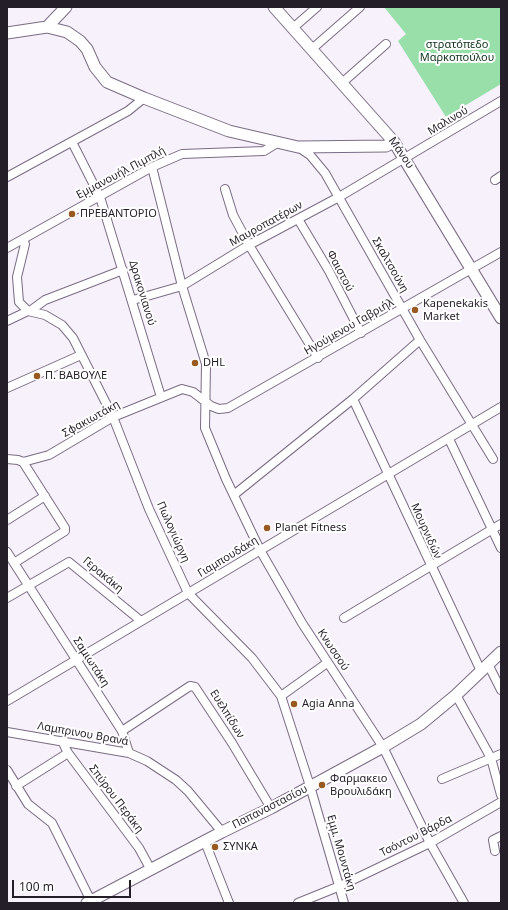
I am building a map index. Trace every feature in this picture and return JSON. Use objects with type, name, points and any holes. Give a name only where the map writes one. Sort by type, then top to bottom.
[{"type":"street","points":[[47,27],[66,7]]},
{"type":"street","name":"Μάνου","points":[[274,7],[394,142],[406,159],[501,318]]},
{"type":"street","points":[[293,28],[317,7]]},
{"type":"street","points":[[312,49],[360,7]]},
{"type":"street","points":[[7,33],[47,27],[67,32],[80,41],[87,49],[100,75],[107,82],[228,131],[298,147],[386,146],[394,142]]},
{"type":"street","points":[[342,83],[386,44]]},
{"type":"street","points":[[7,177],[128,111],[144,98]]},
{"type":"street","name":"Μαλινού","points":[[406,159],[500,103]]},
{"type":"street","name":"Δρακονιανού","points":[[72,142],[100,197],[133,300],[161,397]]},
{"type":"street","name":"Εµµανουήλ Πιµπλή","points":[[7,248],[152,167],[182,154],[264,151],[277,143]]},
{"type":"street","name":"Σκαλτσούνη","points":[[298,147],[310,155],[340,197],[420,340],[493,459]]},
{"type":"street","name":"Μαυροπατέρων","points":[[133,300],[182,286],[249,245],[340,197],[406,159]]},
{"type":"street","name":"Κνωσσού","points":[[152,167],[182,286],[206,364],[205,428],[226,479],[235,494],[260,550],[327,663],[383,747],[430,843],[464,903]]},
{"type":"street","points":[[225,189],[233,214],[249,245],[318,358]]},
{"type":"street","name":"Φαιστού","points":[[298,219],[329,272],[361,333]]},
{"type":"street","points":[[23,240],[25,244],[17,277],[17,290],[19,302],[29,311]]},
{"type":"street","name":"Ηγούμενου Γαβριήλ","points":[[205,402],[220,409],[228,408],[318,358],[501,252]]},
{"type":"street","points":[[7,321],[29,311],[45,300],[123,270]]},
{"type":"street","name":"Πωλογιώργη","points":[[29,311],[45,315],[62,325],[73,338],[113,417],[150,508],[188,593],[252,658],[281,696],[310,786]]},
{"type":"street","points":[[235,494],[353,399],[420,340]]},
{"type":"street","points":[[7,388],[81,355]]},
{"type":"street","name":"Σφακιωτάκη","points":[[7,459],[23,462],[49,455],[113,417],[182,389],[193,392],[205,402]]},
{"type":"street","name":"Μουρνιδών","points":[[353,399],[430,566],[485,668],[501,690]]},
{"type":"street","name":"Γιαμπουδάκη","points":[[7,701],[501,408]]},
{"type":"street","points":[[449,439],[501,548]]},
{"type":"street","points":[[14,563],[65,530],[23,462]]},
{"type":"street","points":[[7,520],[45,496]]},
{"type":"street","points":[[344,618],[501,524]]},
{"type":"street","name":"Σαμιωτάκη","points":[[7,552],[122,731],[129,753]]},
{"type":"street","name":"Γερακάκη","points":[[7,598],[67,562],[71,563],[141,621]]},
{"type":"street","name":"Παπαναστασίου","points":[[89,902],[271,808],[383,747],[421,724],[456,695],[501,652]]},
{"type":"street","points":[[281,696],[327,663]]},
{"type":"street","name":"Ευελπίδων","points":[[122,731],[190,686],[195,687],[232,743],[271,808]]},
{"type":"street","points":[[456,695],[491,758],[501,795]]},
{"type":"street","name":"Λαμπρινου Βρανά","points":[[7,732],[129,753],[147,761],[176,780],[188,791],[222,832]]},
{"type":"street","name":"Σπύρου Περάκη","points":[[62,741],[68,753],[139,848],[151,870]]},
{"type":"street","points":[[16,786],[68,753]]},
{"type":"street","points":[[442,778],[501,754]]},
{"type":"street","points":[[7,770],[32,809],[52,823],[89,902]]},
{"type":"street","name":"Εμμ. Μουντάκη","points":[[310,786],[344,903]]},
{"type":"street","name":"Τσόντου Βάρδα","points":[[298,903],[340,886],[430,843],[501,802]]},
{"type":"street","points":[[495,850],[493,840],[501,836]]},
{"type":"street","points":[[205,842],[229,903]]},
{"type":"green space","name":"στρατόπεδο Μαρκοπούλου","points":[[384,7],[501,7],[501,84],[446,117],[398,41],[406,34]]},
{"type":"place","name":"ΠΡΕΒΑΝΤΟΡΙΟ","points":[[72,214]]},
{"type":"place","name":"Kapenekakis Market","points":[[415,310]]},
{"type":"place","name":"DHL","points":[[195,363]]},
{"type":"place","name":"Π. ΒΑΒΟΥΛΕ","points":[[37,376]]},
{"type":"place","name":"Planet Fitness","points":[[267,528]]},
{"type":"place","name":"Agia Anna","points":[[294,704]]},
{"type":"place","name":"Φαρμακειο Βρουλιδάκη","points":[[322,785]]},
{"type":"place","name":"ΣΥΝΚΑ","points":[[215,847]]}]
